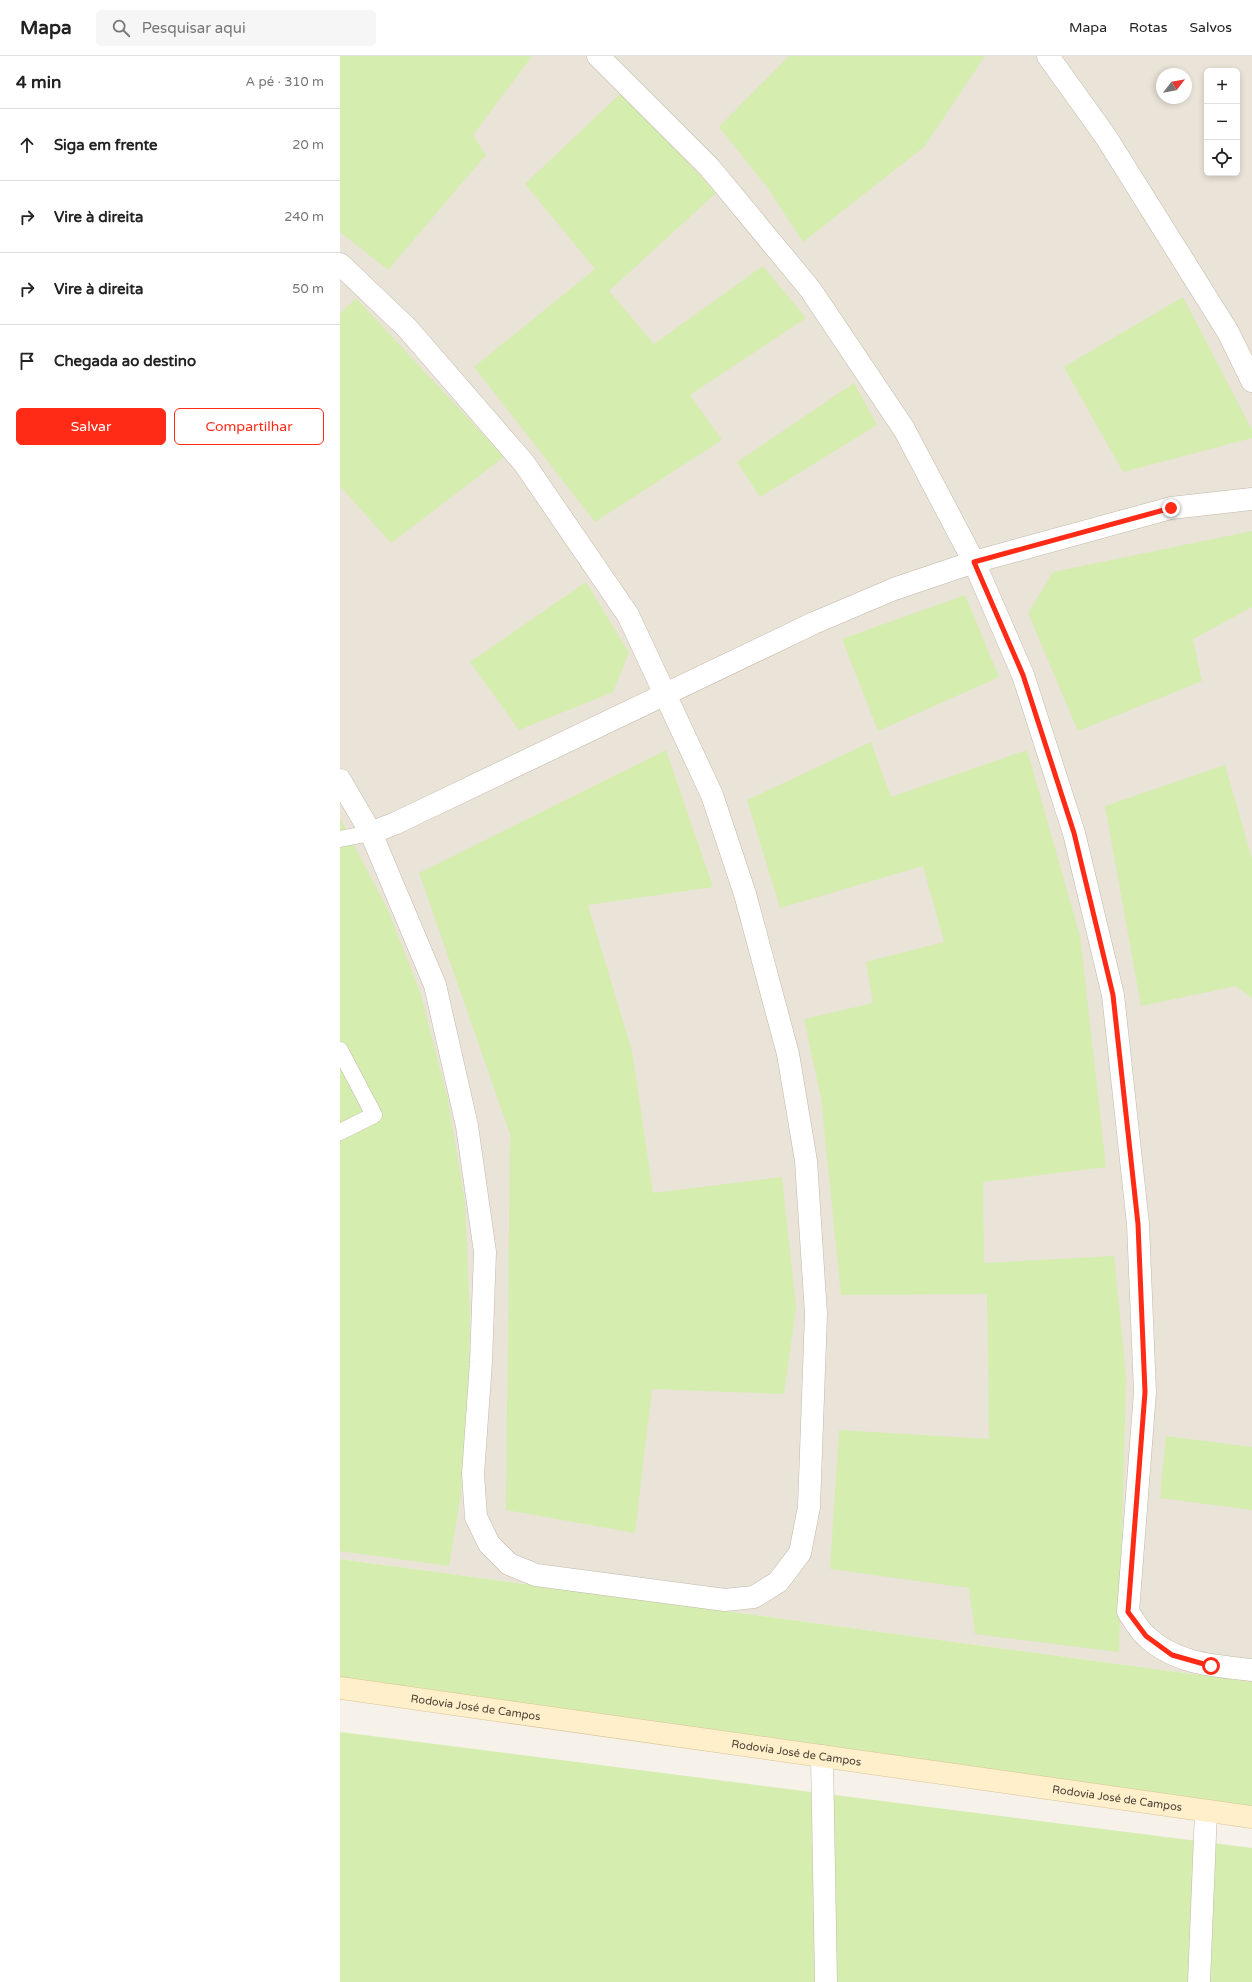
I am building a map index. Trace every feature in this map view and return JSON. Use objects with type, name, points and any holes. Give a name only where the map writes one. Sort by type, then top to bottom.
[{"type":"main road","name":"Rodovia José de Campos","points":[[340,1688],[1252,1817]]},
{"type":"street","points":[[598,56],[710,168],[810,289],[904,429],[974,562],[1023,675],[1074,833],[1113,995],[1138,1224],[1145,1392],[1128,1612],[1146,1636],[1172,1655],[1211,1666],[1252,1670]]},
{"type":"street","points":[[1048,56],[1106,137],[1228,332],[1252,381]]},
{"type":"street","points":[[340,264],[408,329],[524,463],[628,615],[712,795],[745,894],[788,1054],[806,1160],[816,1314],[809,1507],[800,1553],[778,1582],[754,1597],[725,1600],[536,1574],[509,1564],[489,1544],[476,1517],[472,1474],[481,1362],[485,1252],[467,1126],[435,985],[371,833],[340,780]]},
{"type":"street","points":[[371,833],[396,823],[821,620],[894,589],[974,562],[1171,508],[1252,499]]},
{"type":"street","points":[[822,1756],[826,1982]]},
{"type":"street","points":[[1199,1982],[1206,1811]]},
{"type":"lane","points":[[340,839],[371,833]]},
{"type":"lane","points":[[340,1050],[374,1115],[340,1132]]},
{"type":"shaded area","points":[[340,56],[1252,56],[1252,1682],[340,1559]]},
{"type":"green space","points":[[340,56],[532,56],[473,135],[486,155],[388,270],[340,232]]},
{"type":"green space","points":[[789,56],[985,56],[924,147],[803,242],[767,187],[719,127]]},
{"type":"green space","points":[[622,92],[716,193],[609,291],[654,344],[763,266],[806,318],[690,395],[722,440],[595,522],[474,367],[595,269],[525,184]]},
{"type":"green space","points":[[1183,297],[1252,430],[1252,438],[1123,472],[1064,367]]},
{"type":"green space","points":[[356,298],[504,457],[391,543],[340,486],[340,314]]},
{"type":"green space","points":[[854,383],[877,425],[760,497],[737,462]]},
{"type":"green space","points":[[1252,531],[1252,607],[1193,639],[1202,681],[1078,731],[1028,613],[1053,572]]},
{"type":"green space","points":[[586,582],[629,653],[613,692],[519,730],[470,662]]},
{"type":"green space","points":[[965,595],[999,677],[878,731],[842,639]]},
{"type":"green space","points":[[871,742],[891,797],[1027,750],[1080,936],[1106,1167],[983,1182],[984,1263],[1114,1256],[1126,1376],[1119,1652],[975,1634],[969,1588],[830,1569],[839,1430],[989,1439],[987,1294],[841,1295],[821,1098],[804,1019],[873,1003],[866,962],[944,942],[923,866],[780,908],[747,800]]},
{"type":"green space","points":[[666,750],[713,887],[588,905],[632,1051],[653,1193],[782,1177],[796,1308],[784,1394],[652,1389],[635,1533],[506,1510],[510,1134],[419,873]]},
{"type":"green space","points":[[1225,765],[1252,859],[1252,998],[1236,986],[1141,1006],[1105,806]]},
{"type":"green space","points":[[340,818],[388,910],[421,995],[448,1100],[465,1203],[470,1317],[468,1419],[461,1494],[449,1566],[340,1551]]},
{"type":"green space","points":[[1166,1436],[1252,1447],[1252,1510],[1160,1498]]},
{"type":"green space","points":[[340,1559],[1252,1682],[1252,1817],[340,1688]]},
{"type":"green space","points":[[340,1732],[1252,1848],[1252,1982],[340,1982]]},
{"type":"route","points":[[1171,508],[974,562],[1023,675],[1074,833],[1113,995],[1138,1224],[1145,1392],[1130,1566],[1128,1612],[1146,1636],[1172,1655],[1211,1666]]}]
